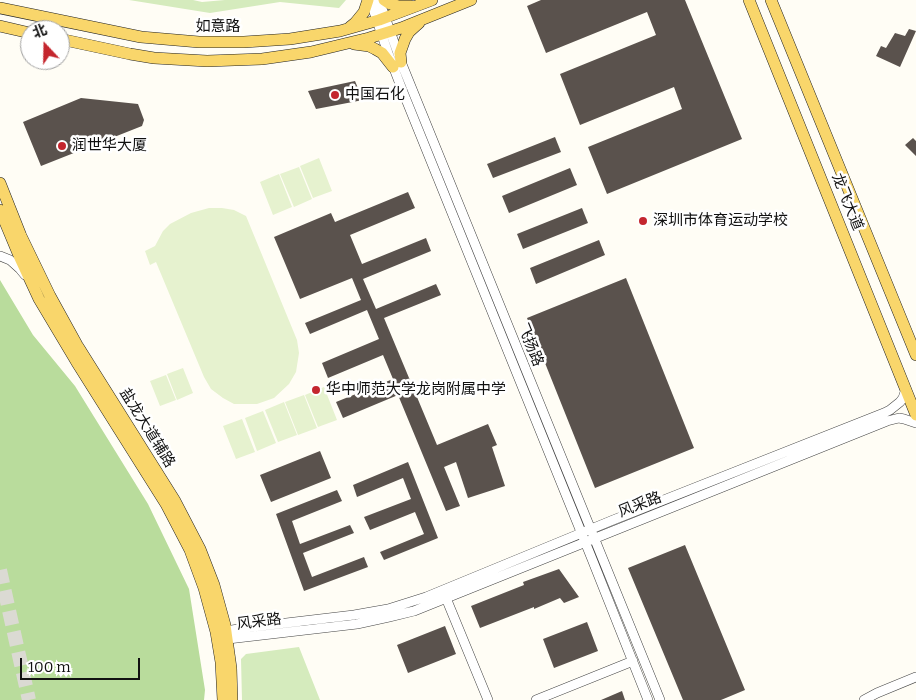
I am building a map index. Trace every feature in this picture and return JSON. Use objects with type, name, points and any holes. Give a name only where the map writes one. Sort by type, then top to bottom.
[{"type":"main road","points":[[347,29],[360,18],[369,0]]},
{"type":"main road","points":[[384,0],[399,6],[420,5]]},
{"type":"main road","name":"如意路","points":[[0,8],[141,36],[199,42],[244,42],[314,36],[347,29],[381,20],[432,0]]},
{"type":"main road","points":[[70,41],[130,54],[181,60],[244,60],[286,56],[349,44],[386,33],[471,0]]},
{"type":"main road","name":"龙飞大道","points":[[749,0],[916,415]]},
{"type":"main road","name":"龙飞大道","points":[[771,0],[916,355]]},
{"type":"main road","points":[[349,44],[368,46],[375,49],[397,65],[409,32],[415,25],[426,18]]},
{"type":"main road","points":[[0,26],[20,31]]},
{"type":"main road","name":"盐龙大道辅路","points":[[0,183],[21,236],[50,296],[77,345],[175,501],[208,567],[214,585],[231,668],[232,700]]},
{"type":"main road","name":"盐龙大道辅路","points":[[0,210],[31,283],[63,340],[166,504],[190,550],[224,636],[221,662],[223,700]]},
{"type":"street","name":"飞扬路","points":[[369,0],[381,20],[397,65],[648,700]]},
{"type":"street","name":"飞扬路","points":[[379,0],[381,20]]},
{"type":"street","name":"飞扬路","points":[[397,65],[593,533],[660,700]]},
{"type":"street","points":[[0,256],[10,260],[20,268],[31,283]]},
{"type":"street","name":"风采路","points":[[224,636],[357,624],[409,612],[446,598],[593,533],[884,413],[900,402],[906,389]]},
{"type":"street","name":"风采路","points":[[593,533],[887,421],[899,418],[916,422]]},
{"type":"street","name":"风采路","points":[[224,636],[354,615],[401,605],[584,537]]},
{"type":"street","points":[[446,598],[488,700]]},
{"type":"street","points":[[536,700],[633,661]]},
{"type":"street","points":[[864,700],[916,677]]},
{"type":"green space","points":[[129,0],[193,0],[202,2],[225,0],[346,0],[339,8],[280,2],[210,13]]},
{"type":"green space","points":[[319,158],[332,191],[313,198],[300,166]]},
{"type":"green space","points":[[299,167],[312,199],[294,207],[280,174]]},
{"type":"green space","points":[[279,174],[292,207],[273,215],[260,182]]},
{"type":"green space","points":[[209,208],[234,210],[246,216],[297,340],[299,353],[296,372],[289,384],[274,398],[257,404],[234,404],[211,389],[204,377],[156,262],[150,265],[145,251],[155,246],[163,231],[170,224],[191,213]]},
{"type":"green space","points":[[0,280],[33,335],[75,386],[148,504],[189,589],[205,690],[204,700],[0,700]]},
{"type":"green space","points":[[183,368],[193,393],[177,400],[167,374]]},
{"type":"green space","points":[[166,375],[176,400],[160,406],[150,381]]},
{"type":"green space","points":[[324,387],[337,420],[318,427],[305,395]]},
{"type":"green space","points":[[304,395],[317,428],[298,435],[285,402]]},
{"type":"green space","points":[[284,402],[297,435],[278,442],[265,410]]},
{"type":"green space","points":[[263,411],[276,443],[257,451],[245,418]]},
{"type":"green space","points":[[242,419],[255,452],[236,459],[223,426]]},
{"type":"green space","points":[[299,647],[320,700],[242,700],[241,659],[246,654]]},
{"type":"building","points":[[541,0],[685,0],[742,139],[607,194],[588,147],[682,109],[674,87],[580,125],[560,74],[656,35],[647,12],[546,53],[527,6]]},
{"type":"building","points":[[909,29],[916,31],[900,67],[876,56],[881,46],[886,48],[895,33],[905,36]]},
{"type":"building","name":"中国石化","points":[[355,81],[363,100],[316,109],[308,91]]},
{"type":"building","name":"润世华大厦","points":[[81,98],[138,104],[144,120],[142,126],[41,166],[23,122]]},
{"type":"building","points":[[555,137],[561,152],[493,178],[487,164]]},
{"type":"building","points":[[913,138],[916,141],[916,156],[905,145]]},
{"type":"building","points":[[570,168],[577,185],[509,213],[502,196]]},
{"type":"building","points":[[408,192],[415,208],[350,235],[362,264],[426,238],[431,251],[363,279],[376,309],[436,284],[441,295],[384,318],[437,445],[488,424],[497,445],[492,447],[505,486],[468,498],[456,462],[444,467],[460,506],[446,511],[398,395],[343,418],[336,402],[393,379],[383,355],[328,378],[322,363],[379,339],[367,310],[310,334],[305,323],[361,300],[352,278],[300,299],[274,237],[331,213],[335,222]]},
{"type":"building","points":[[582,208],[588,223],[523,249],[517,234]]},
{"type":"building","points":[[599,240],[605,255],[536,284],[530,268]]},
{"type":"building","points":[[626,278],[694,448],[595,488],[527,318]]},
{"type":"building","points":[[320,451],[331,478],[271,502],[260,475]]},
{"type":"building","points":[[408,462],[438,538],[384,560],[380,552],[424,534],[415,512],[370,530],[364,517],[411,499],[403,478],[357,497],[353,485]]},
{"type":"building","points":[[337,490],[342,501],[292,521],[300,544],[350,525],[354,533],[303,553],[312,577],[364,557],[368,567],[304,591],[276,514]]},
{"type":"building","points":[[685,545],[745,690],[721,700],[683,700],[628,568]]},
{"type":"building","points":[[559,569],[579,597],[564,603],[560,598],[480,628],[471,606],[524,585],[523,582]]},
{"type":"building","points":[[587,622],[598,651],[554,668],[543,639]]},
{"type":"building","points":[[445,626],[456,654],[408,673],[397,645]]},
{"type":"building","points":[[622,691],[625,700],[601,700]]},
{"type":"tunnel","points":[[0,570],[29,700]]},
{"type":"place","name":"中国石化","points":[[335,95]]},
{"type":"place","name":"润世华大厦","points":[[62,146]]},
{"type":"place","name":"深圳市体育运动学校","points":[[643,221]]},
{"type":"place","name":"华中师范大学龙岗附属中学","points":[[316,390]]}]
